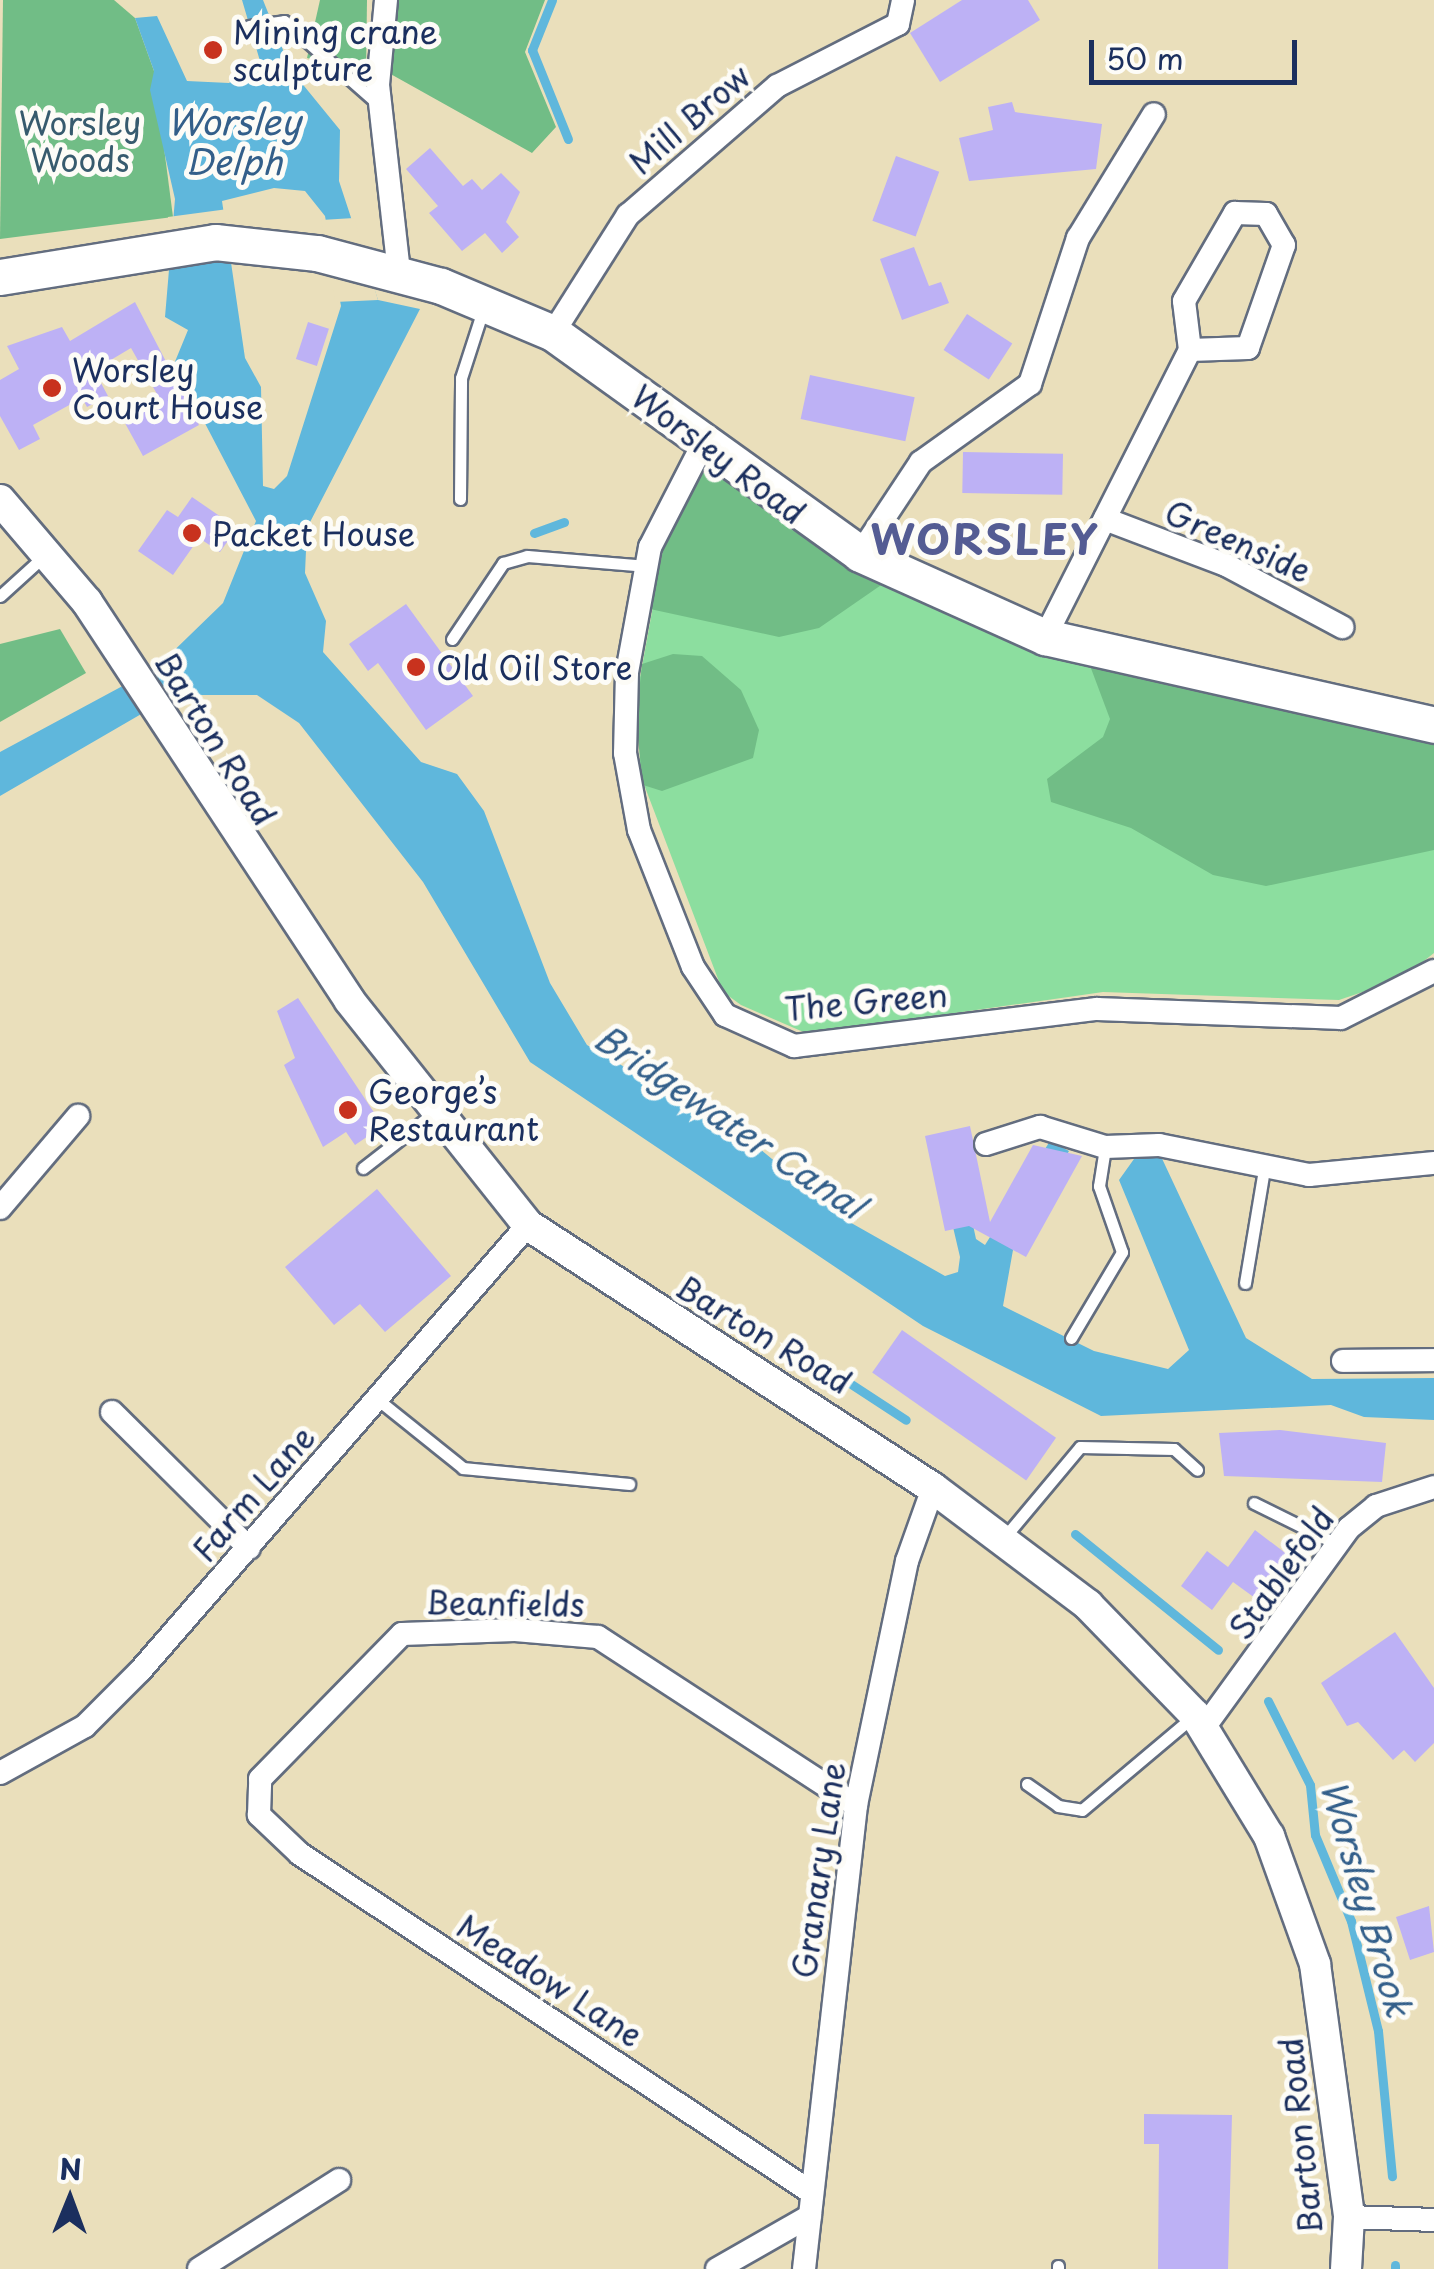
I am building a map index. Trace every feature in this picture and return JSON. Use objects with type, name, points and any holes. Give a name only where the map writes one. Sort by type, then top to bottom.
[{"type":"main road","name":"Worsley Road","points":[[0,277],[160,245],[234,244],[385,270],[486,303],[553,333],[860,554],[1045,638],[1434,725]]},
{"type":"main road","name":"Barton Road","points":[[0,500],[48,552],[134,672],[164,726],[434,1113],[528,1225],[933,1488],[1137,1649],[1199,1722],[1269,1836],[1315,1964],[1349,2217],[1346,2269]]},
{"type":"street","points":[[385,270],[381,108],[386,0]]},
{"type":"street","name":"Mill Brow","points":[[553,333],[628,215],[777,86],[898,24],[903,0]]},
{"type":"street","points":[[860,554],[921,462],[1030,384],[1078,238],[1154,114]]},
{"type":"street","points":[[1045,638],[1190,350],[1184,301],[1235,213],[1266,214],[1284,245],[1248,348],[1190,350]]},
{"type":"street","name":"The Green","points":[[703,444],[645,566],[626,672],[630,793],[694,967],[725,1015],[753,1033],[820,1044],[1097,1009],[1342,1018],[1434,971]]},
{"type":"street","name":"Greenside","points":[[1105,519],[1226,564],[1342,627]]},
{"type":"street","points":[[0,1208],[78,1116]]},
{"type":"street","points":[[986,1144],[1040,1126],[1105,1147],[1159,1145],[1264,1170],[1356,1175],[1434,1162]]},
{"type":"street","name":"Farm Lane","points":[[0,1773],[86,1726],[249,1548],[528,1225]]},
{"type":"street","points":[[1343,1361],[1434,1360]]},
{"type":"street","points":[[112,1412],[249,1548]]},
{"type":"street","name":"Granary Lane","points":[[804,2269],[856,1805],[907,1561],[933,1488]]},
{"type":"street","name":"Stablefold","points":[[1199,1722],[1335,1543],[1376,1506],[1434,1488]]},
{"type":"street","name":"Beanfields","points":[[259,1815],[260,1780],[402,1634],[515,1630],[598,1637],[856,1805]]},
{"type":"street","name":"Meadow Lane","points":[[259,1815],[300,1854],[811,2204]]},
{"type":"street","points":[[198,2269],[339,2180]]},
{"type":"street","points":[[717,2269],[811,2204]]},
{"type":"street","points":[[1349,2217],[1434,2220]]},
{"type":"lane","points":[[249,26],[284,21],[381,108]]},
{"type":"lane","points":[[460,499],[461,378],[486,303]]},
{"type":"lane","points":[[0,596],[48,552]]},
{"type":"lane","points":[[452,639],[504,562],[526,556],[645,566]]},
{"type":"lane","points":[[363,1168],[434,1113]]},
{"type":"lane","points":[[1071,1338],[1122,1252],[1099,1186],[1105,1147]]},
{"type":"lane","points":[[1245,1283],[1264,1170]]},
{"type":"lane","points":[[377,1399],[463,1468],[629,1484]]},
{"type":"lane","points":[[1003,1540],[1080,1448],[1174,1449],[1198,1470]]},
{"type":"lane","points":[[1254,1504],[1335,1543]]},
{"type":"lane","points":[[1027,1784],[1058,1806],[1082,1810],[1199,1722]]},
{"type":"green space","name":"Worsley Woods","points":[[3,0],[114,0],[135,18],[154,71],[173,217],[0,239]]},
{"type":"green space","points":[[320,0],[367,0],[366,74],[307,58]]},
{"type":"green space","points":[[388,0],[545,0],[525,52],[556,127],[532,153],[387,72]]},
{"type":"green space","points":[[715,472],[850,564],[1093,664],[1434,741],[1434,953],[1401,979],[1339,1000],[1103,992],[808,1034],[741,1005],[723,992],[640,774],[639,683],[664,546],[703,473]]},
{"type":"green space","points":[[703,473],[726,476],[786,527],[887,581],[819,628],[779,637],[650,609],[664,546]]},
{"type":"green space","points":[[60,629],[86,673],[0,722],[0,644]]},
{"type":"green space","points":[[673,654],[702,656],[741,690],[759,730],[753,758],[662,791],[643,785],[636,721],[642,664]]},
{"type":"green space","points":[[1089,663],[1434,741],[1434,850],[1266,886],[1213,875],[1131,828],[1051,802],[1047,779],[1103,737],[1110,719]]},
{"type":"water","name":"Worsley Delph","points":[[242,0],[263,0],[291,70],[340,130],[339,181],[378,300],[420,309],[307,528],[305,573],[326,621],[323,652],[421,762],[457,774],[484,811],[550,983],[587,1045],[749,1140],[846,1220],[945,1276],[958,1272],[960,1257],[932,1137],[953,1132],[976,1239],[985,1245],[1050,1141],[1069,1151],[1013,1250],[1003,1306],[1094,1351],[1168,1369],[1189,1350],[1119,1180],[1134,1159],[1158,1150],[1246,1338],[1312,1379],[1434,1378],[1434,1420],[1364,1417],[1331,1405],[1101,1416],[923,1326],[530,1062],[423,882],[299,723],[257,695],[174,695],[0,796],[0,752],[156,668],[223,603],[256,521],[174,364],[188,330],[165,317],[175,199],[150,90],[154,71],[135,18],[157,16],[187,81],[229,83],[260,61]],"holes":[[[274,188],[305,191],[325,216],[341,306],[287,476],[274,489],[263,486],[261,387],[245,358],[222,201]]]},
{"type":"pier","points":[[228,209],[232,255],[163,256],[168,217]]},
{"type":"pier","points":[[354,218],[378,300],[335,302],[321,220]]},
{"type":"building","points":[[962,0],[1028,0],[1040,20],[940,82],[910,33]]},
{"type":"building","points":[[1012,102],[1015,112],[1102,124],[1096,169],[969,181],[959,138],[993,130],[988,107]]},
{"type":"building","points":[[430,148],[463,186],[472,179],[482,190],[501,173],[520,192],[506,222],[519,237],[502,253],[485,233],[462,251],[429,213],[438,206],[406,169]]},
{"type":"building","points":[[896,156],[939,172],[916,237],[872,221]]},
{"type":"building","points":[[914,247],[929,286],[941,282],[949,303],[902,320],[880,259]]},
{"type":"building","points":[[135,302],[199,425],[143,456],[120,414],[157,394],[131,348],[94,370],[108,396],[87,407],[82,398],[33,425],[40,439],[19,450],[0,416],[0,380],[19,369],[7,346],[62,327],[70,341]]},
{"type":"building","points":[[967,314],[1012,343],[989,379],[944,350]]},
{"type":"building","points":[[308,322],[329,329],[317,366],[296,359]]},
{"type":"building","points":[[810,375],[915,397],[905,441],[801,419]]},
{"type":"building","points":[[963,452],[1063,454],[1062,495],[962,493]]},
{"type":"building","name":"Packet House","points":[[192,497],[237,528],[220,552],[199,538],[173,575],[138,551],[167,510],[178,517]]},
{"type":"building","name":"Old Oil Store","points":[[406,604],[473,696],[426,730],[378,663],[368,671],[349,644]]},
{"type":"building","points":[[298,998],[383,1126],[355,1145],[346,1132],[323,1147],[284,1065],[295,1058],[277,1011]]},
{"type":"building","points":[[970,1126],[990,1222],[1033,1145],[1082,1156],[1026,1257],[969,1226],[945,1231],[925,1136]]},
{"type":"building","points":[[377,1189],[451,1276],[385,1332],[360,1304],[334,1325],[285,1267]]},
{"type":"building","points":[[902,1330],[1056,1438],[1026,1480],[872,1373]]},
{"type":"building","points":[[1280,1430],[1386,1443],[1382,1482],[1224,1476],[1219,1433]]},
{"type":"building","points":[[1255,1530],[1288,1555],[1255,1598],[1233,1582],[1212,1610],[1181,1586],[1207,1551],[1228,1567]]},
{"type":"building","points":[[1395,1632],[1434,1688],[1434,1743],[1415,1762],[1404,1750],[1393,1760],[1358,1722],[1347,1726],[1321,1683]]},
{"type":"building","points":[[1429,1906],[1434,1952],[1410,1960],[1396,1917]]},
{"type":"building","points":[[1144,2114],[1232,2115],[1228,2269],[1158,2269],[1159,2144],[1144,2144]]},
{"type":"waterway","name":"Worsley Brook","points":[[552,0],[532,50],[568,139]]},
{"type":"waterway","name":"Worsley Brook","points":[[534,533],[564,522]]},
{"type":"waterway","points":[[848,1382],[906,1420]]},
{"type":"waterway","name":"Worsley Brook","points":[[1075,1534],[1218,1650]]},
{"type":"waterway","name":"Worsley Brook","points":[[1268,1701],[1310,1785],[1315,1835],[1351,1921],[1378,2031],[1392,2176]]},
{"type":"place","name":"Mining crane sculpture","points":[[213,50]]},
{"type":"place","name":"Worsley Court House","points":[[52,388]]},
{"type":"place","name":"Packet House","points":[[192,533]]},
{"type":"place","name":"Old Oil Store","points":[[416,667]]},
{"type":"place","name":"George’s Restaurant","points":[[348,1110]]},
{"type":"district","name":"WORSLEY","points":[[985,538]]},
{"type":"water label","name":"Bridgewater Canal","points":[[730,1121]]}]
